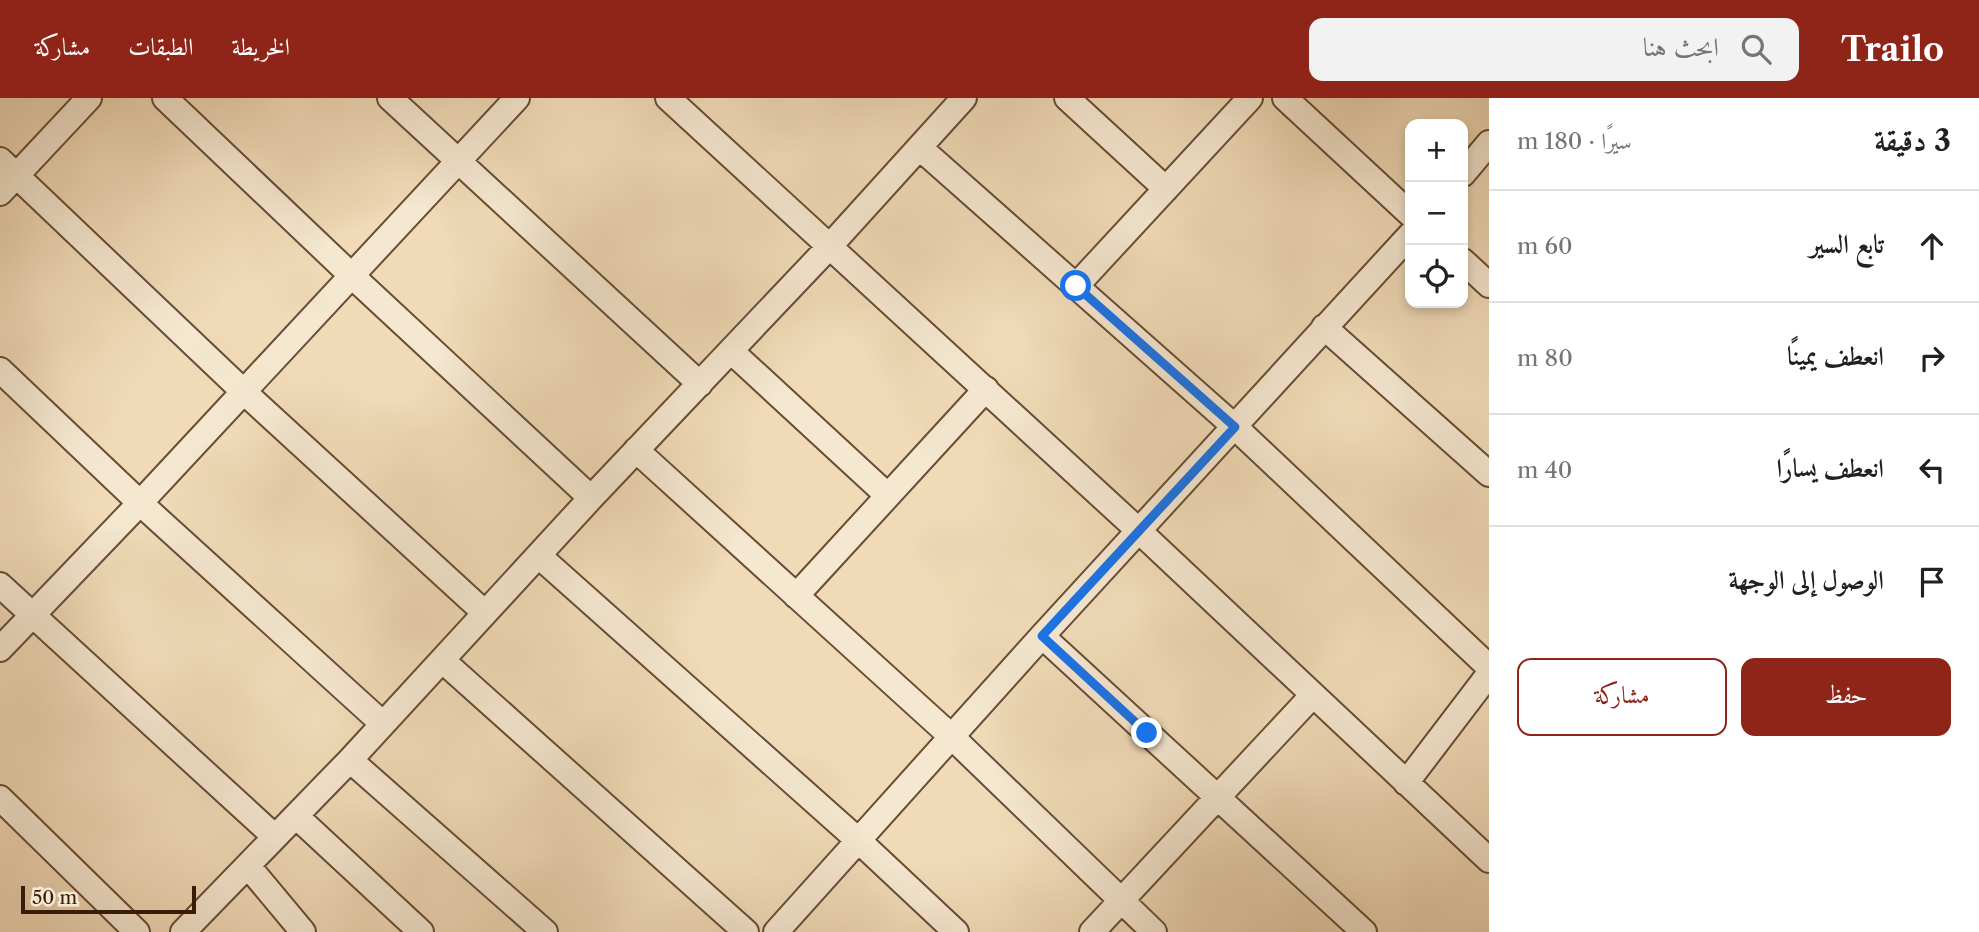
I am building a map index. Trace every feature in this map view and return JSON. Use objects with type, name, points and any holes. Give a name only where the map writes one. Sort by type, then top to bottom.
[{"type":"street","points":[[89,98],[5,176],[485,613]]},
{"type":"street","points":[[165,98],[592,498]]},
{"type":"street","points":[[390,98],[700,384]]},
{"type":"street","points":[[0,649],[140,503],[517,98]]},
{"type":"street","points":[[668,98],[1138,530],[1489,860]]},
{"type":"street","points":[[183,932],[443,661],[636,450],[830,247],[964,98]]},
{"type":"street","points":[[1067,98],[1166,189]]},
{"type":"street","points":[[1076,286],[1250,98]]},
{"type":"street","points":[[1285,98],[1405,209]]},
{"type":"street","points":[[1468,168],[1489,143]]},
{"type":"street","points":[[920,148],[1235,427],[1489,667]]},
{"type":"street","points":[[776,932],[1138,530],[1405,240]]},
{"type":"street","points":[[1468,266],[1489,285]]},
{"type":"street","points":[[1324,327],[1489,474]]},
{"type":"street","points":[[731,351],[887,495]]},
{"type":"street","points":[[0,370],[140,503],[383,724]]},
{"type":"street","points":[[796,596],[986,389]]},
{"type":"street","points":[[636,450],[952,737],[1154,932]]},
{"type":"street","points":[[539,556],[859,841],[942,927]]},
{"type":"street","points":[[0,584],[275,837]]},
{"type":"street","points":[[1042,636],[1364,932]]},
{"type":"street","points":[[443,661],[746,932]]},
{"type":"street","points":[[1406,783],[1489,674]]},
{"type":"street","points":[[1091,932],[1312,695]]},
{"type":"street","points":[[350,760],[545,932]]},
{"type":"street","points":[[0,798],[137,932]]},
{"type":"street","points":[[296,816],[421,932]]},
{"type":"street","points":[[248,866],[303,932]]},
{"type":"route","points":[[1076,286],[1235,427],[1042,636],[1147,733]]}]
